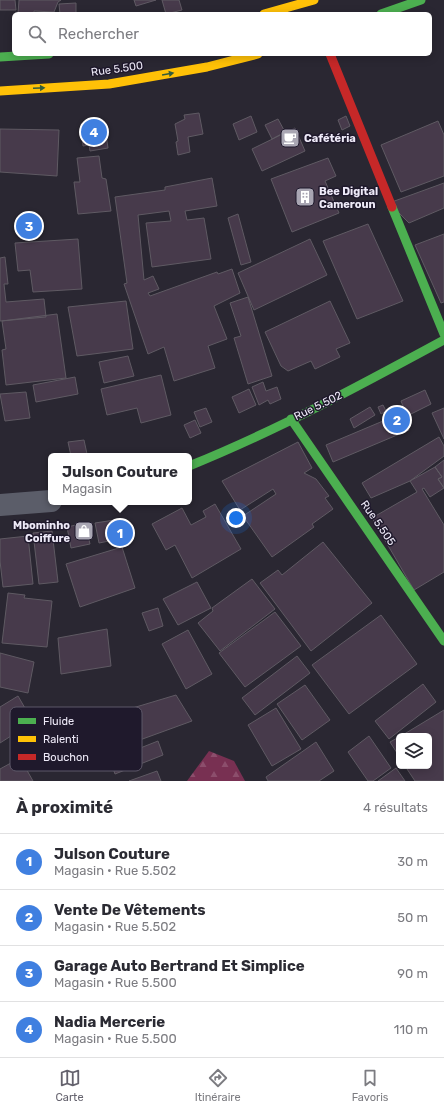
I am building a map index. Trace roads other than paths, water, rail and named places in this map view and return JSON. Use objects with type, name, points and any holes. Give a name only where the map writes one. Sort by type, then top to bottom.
[{"type":"street","points":[[271,12],[314,0]]},
{"type":"street","points":[[387,12],[421,0]]},
{"type":"street","points":[[0,57],[16,56]]},
{"type":"street","name":"Rue 5.500","points":[[0,91],[109,84],[207,67],[250,56]]},
{"type":"street","points":[[331,56],[444,334]]},
{"type":"street","name":"Rue 5.502","points":[[192,465],[231,449],[379,375],[444,340]]},
{"type":"street","name":"Rue 5.505","points":[[291,419],[444,641]]},
{"type":"street","points":[[0,505],[48,501]]},
{"type":"place","name":"Nadia Mercerie","points":[[94,132]]},
{"type":"place","name":"Cafétéria","points":[[290,138]]},
{"type":"place","name":"Bee Digital Cameroun","points":[[305,197]]},
{"type":"place","name":"Garage Auto Bertrand Et Simplice","points":[[29,226]]},
{"type":"place","name":"Vente De Vêtements","points":[[397,420]]},
{"type":"place","name":"Mbominho Coiffure","points":[[84,531]]},
{"type":"place","name":"Julson Couture","points":[[120,533]]}]
